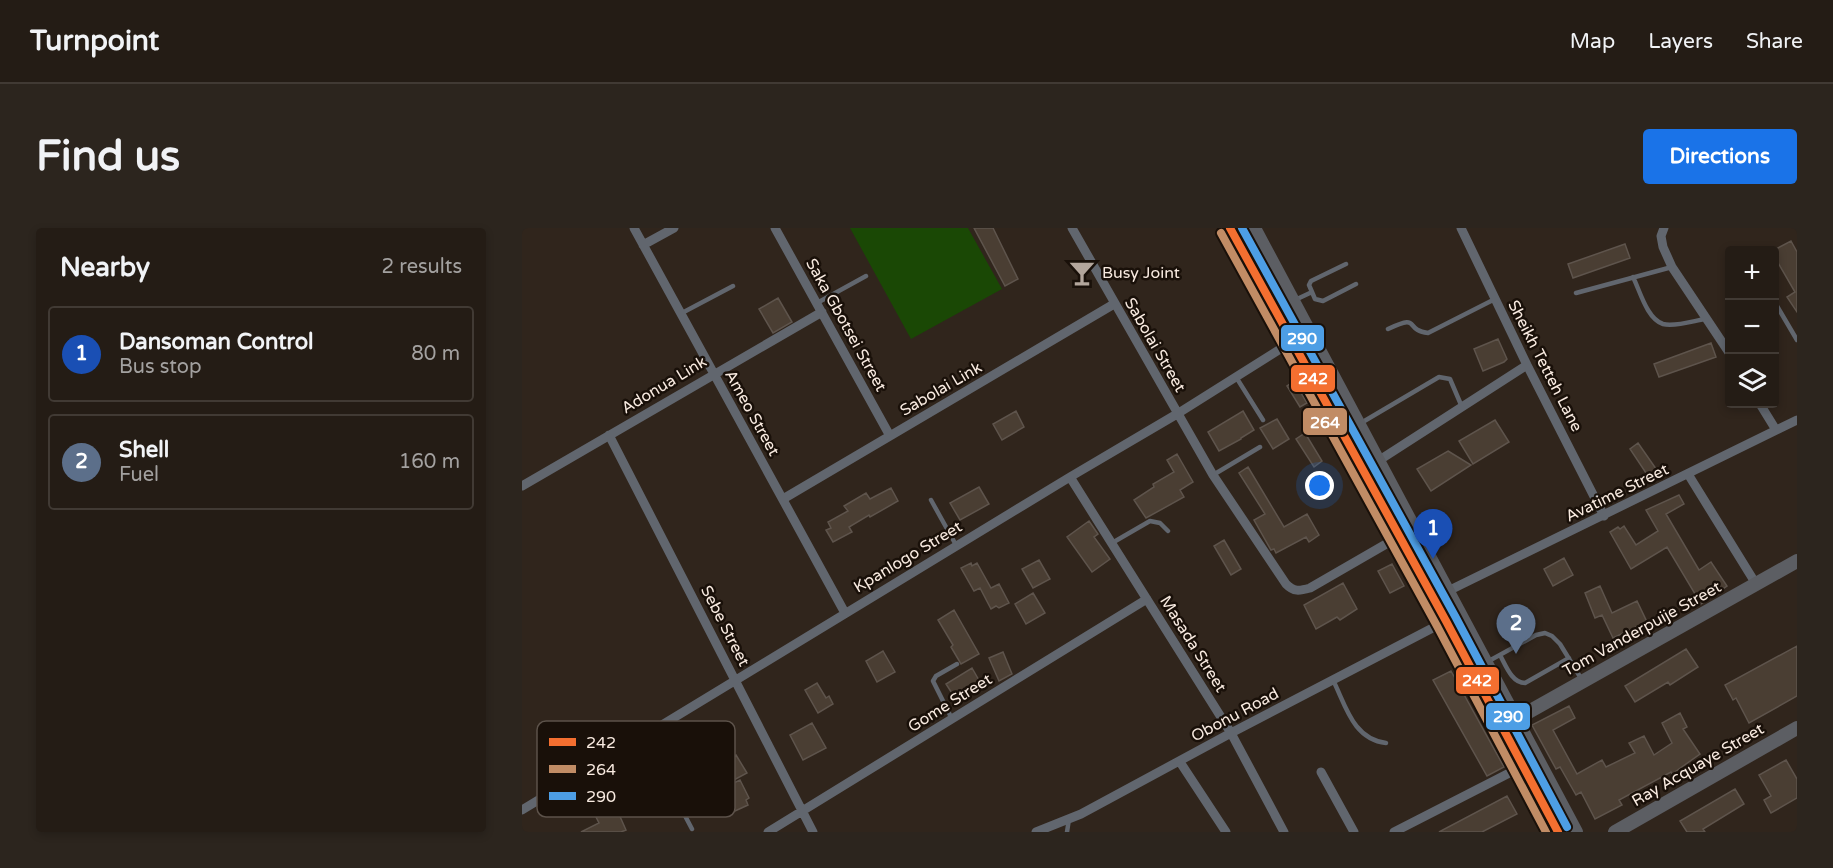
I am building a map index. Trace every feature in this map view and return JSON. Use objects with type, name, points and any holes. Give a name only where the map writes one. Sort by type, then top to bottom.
[{"type":"main road","points":[[1230,228],[1400,536],[1558,832]]},
{"type":"main road","points":[[1254,228],[1576,832]]},
{"type":"main road","name":"Tom Vanderpuije Street","points":[[1503,726],[1797,561]]},
{"type":"main road","name":"Ray Acquaye Street","points":[[1614,832],[1797,728]]},
{"type":"street","name":"Ameo Street","points":[[634,228],[845,613]]},
{"type":"street","points":[[643,245],[674,228]]},
{"type":"street","name":"Saka Gbotsei Street","points":[[775,228],[890,436]]},
{"type":"street","name":"Sabolai Street","points":[[1072,228],[1213,475],[1292,590],[1310,588],[1400,536]]},
{"type":"street","name":"Sheikh Tetteh Lane","points":[[1461,228],[1527,365],[1604,516]]},
{"type":"street","points":[[1664,228],[1661,236],[1663,247],[1672,267],[1725,346]]},
{"type":"street","name":"Sabolai Link","points":[[783,499],[1114,304]]},
{"type":"street","name":"Adonua Link","points":[[522,486],[819,308]]},
{"type":"street","name":"Kpanlogo Street","points":[[666,721],[1177,414],[1293,341],[1311,333]]},
{"type":"street","points":[[1378,461],[1527,365]]},
{"type":"street","points":[[1762,408],[1776,430]]},
{"type":"street","name":"Avatime Street","points":[[1448,591],[1797,420]]},
{"type":"street","name":"Sebe Street","points":[[609,435],[813,832]]},
{"type":"street","points":[[1688,474],[1756,584]]},
{"type":"street","name":"Masada Street","points":[[1070,477],[1231,733],[1284,832]]},
{"type":"street","name":"Gome Street","points":[[768,832],[1147,599]]},
{"type":"street","name":"Obonu Road","points":[[1036,832],[1069,819],[1180,762],[1446,621]]},
{"type":"street","points":[[1180,762],[1226,832]]},
{"type":"street","points":[[1394,832],[1523,766]]},
{"type":"street","points":[[1321,772],[1354,832]]},
{"type":"street","name":"Kpanlogo Street","points":[[522,810],[537,801]]},
{"type":"lane","points":[[1346,264],[1311,281],[1309,285],[1315,299],[1323,301],[1356,284]]},
{"type":"lane","points":[[1576,293],[1672,267]]},
{"type":"lane","points":[[819,308],[866,276]]},
{"type":"lane","points":[[1633,277],[1652,316],[1662,323],[1672,324],[1708,319]]},
{"type":"lane","points":[[680,314],[733,286]]},
{"type":"lane","points":[[1293,301],[1312,292]]},
{"type":"lane","points":[[1389,329],[1406,321],[1411,322],[1417,330],[1428,333],[1495,299]]},
{"type":"lane","points":[[1779,309],[1797,340]]},
{"type":"lane","points":[[1236,377],[1263,420]]},
{"type":"lane","points":[[1359,424],[1439,377],[1450,379],[1462,407]]},
{"type":"lane","points":[[1213,475],[1260,447]]},
{"type":"lane","points":[[931,500],[956,545]]},
{"type":"lane","points":[[1112,543],[1150,521],[1160,523],[1168,531]]},
{"type":"lane","points":[[1487,662],[1536,635],[1545,633],[1560,644],[1583,681]]},
{"type":"lane","points":[[1500,655],[1514,679],[1520,683],[1525,683],[1569,658]]},
{"type":"lane","points":[[952,719],[933,681],[936,676],[957,664]]},
{"type":"lane","points":[[1333,680],[1358,730],[1365,737],[1386,743]]},
{"type":"lane","points":[[686,817],[692,829]]},
{"type":"lane","points":[[1067,832],[1069,819]]},
{"type":"green space","points":[[850,228],[968,228],[1002,289],[911,339]]},
{"type":"building","points":[[974,228],[993,228],[1018,279],[1005,286]]},
{"type":"building","points":[[1791,241],[1797,252],[1797,312],[1787,297],[1795,292],[1779,265],[1779,247]]},
{"type":"building","points":[[1625,244],[1630,258],[1573,278],[1568,264]]},
{"type":"building","points":[[778,298],[792,322],[773,333],[759,309]]},
{"type":"building","points":[[1498,339],[1507,359],[1483,371],[1474,349]]},
{"type":"building","points":[[1711,343],[1716,357],[1659,377],[1654,364]]},
{"type":"building","points":[[1294,381],[1307,403],[1300,407],[1287,386]]},
{"type":"building","points":[[1016,411],[1024,427],[1002,440],[993,424]]},
{"type":"building","points":[[1243,411],[1254,430],[1219,451],[1208,432]]},
{"type":"building","points":[[1277,419],[1289,439],[1273,449],[1260,428]]},
{"type":"building","points":[[1495,420],[1509,442],[1473,464],[1459,441]]},
{"type":"building","points":[[1305,433],[1322,461],[1314,467],[1296,439]]},
{"type":"building","points":[[1638,443],[1659,473],[1650,479],[1630,449]]},
{"type":"building","points":[[1448,451],[1471,465],[1431,491],[1417,469]]},
{"type":"building","points":[[1177,454],[1193,482],[1180,490],[1184,497],[1146,518],[1134,500],[1154,487],[1153,484],[1174,472],[1167,460]]},
{"type":"building","points":[[1248,467],[1284,527],[1307,514],[1319,535],[1309,542],[1306,537],[1276,553],[1274,549],[1271,550],[1254,520],[1265,514],[1239,473]]},
{"type":"building","points":[[979,487],[989,504],[960,520],[950,503]]},
{"type":"building","points":[[891,488],[898,501],[849,527],[852,532],[833,542],[826,530],[831,528],[828,522],[848,511],[844,506],[866,493],[870,499]]},
{"type":"building","points":[[1679,495],[1684,504],[1666,514],[1699,570],[1711,562],[1727,586],[1701,604],[1667,547],[1631,569],[1610,532],[1624,526],[1636,545],[1658,531],[1646,510]]},
{"type":"building","points":[[1089,521],[1098,534],[1094,537],[1110,559],[1092,572],[1067,537]]},
{"type":"building","points":[[1224,540],[1241,569],[1231,575],[1214,546]]},
{"type":"building","points":[[1564,558],[1573,575],[1553,586],[1544,569]]},
{"type":"building","points":[[1039,560],[1050,579],[1033,588],[1022,569]]},
{"type":"building","points":[[971,563],[972,566],[977,563],[991,588],[999,584],[1009,603],[991,609],[980,588],[974,591],[961,568]]},
{"type":"building","points":[[1392,564],[1404,586],[1390,593],[1378,571]]},
{"type":"building","points":[[1343,583],[1357,609],[1340,620],[1337,617],[1316,629],[1304,605]]},
{"type":"building","points":[[1600,586],[1612,613],[1637,601],[1647,622],[1613,638],[1602,615],[1595,618],[1585,593]]},
{"type":"building","points":[[1033,593],[1045,613],[1026,624],[1015,604]]},
{"type":"building","points":[[954,610],[979,654],[961,664],[938,620]]},
{"type":"building","points":[[1797,646],[1797,696],[1749,723],[1736,698],[1733,700],[1725,685]]},
{"type":"building","points":[[1686,649],[1698,667],[1670,685],[1668,682],[1635,702],[1625,686]]},
{"type":"building","points":[[883,651],[895,672],[877,682],[866,661]]},
{"type":"building","points":[[1003,652],[1012,674],[999,681],[989,658]]},
{"type":"building","points":[[972,668],[980,682],[955,698],[946,684]]},
{"type":"building","points":[[1451,671],[1504,767],[1487,776],[1433,680]]},
{"type":"building","points":[[817,683],[826,698],[829,696],[833,704],[818,713],[805,690]]},
{"type":"building","points":[[1569,706],[1575,718],[1553,730],[1577,774],[1602,760],[1606,767],[1635,753],[1629,743],[1644,736],[1654,755],[1672,743],[1662,723],[1680,713],[1687,727],[1683,729],[1700,754],[1672,774],[1671,772],[1619,800],[1622,805],[1595,819],[1581,792],[1576,795],[1560,767],[1556,769],[1532,725]]},
{"type":"building","points":[[812,723],[826,748],[803,760],[790,735]]},
{"type":"building","points":[[735,756],[747,773],[735,779]]},
{"type":"building","points":[[1786,760],[1797,779],[1797,798],[1771,813],[1764,800],[1771,796],[1759,775]]},
{"type":"building","points":[[740,780],[749,798],[746,800],[748,805],[735,811],[735,782]]},
{"type":"building","points":[[1735,789],[1744,804],[1703,829],[1705,832],[1687,832],[1680,821]]},
{"type":"building","points":[[1507,796],[1517,814],[1482,832],[1439,832]]},
{"type":"building","points":[[596,817],[620,817],[626,830],[581,832],[599,823]]},
{"type":"transit line","name":"242","points":[[1230,228],[1446,621],[1558,832]]},
{"type":"transit line","name":"290","points":[[1242,228],[1455,616],[1567,827]]},
{"type":"transit line","name":"264","points":[[1221,233],[1437,626],[1546,832]]},
{"type":"place","name":"Busy Joint","points":[[1082,273]]},
{"type":"place","name":"Dansoman Control","points":[[1433,559]]},
{"type":"place","name":"Shell","points":[[1516,654]]}]
